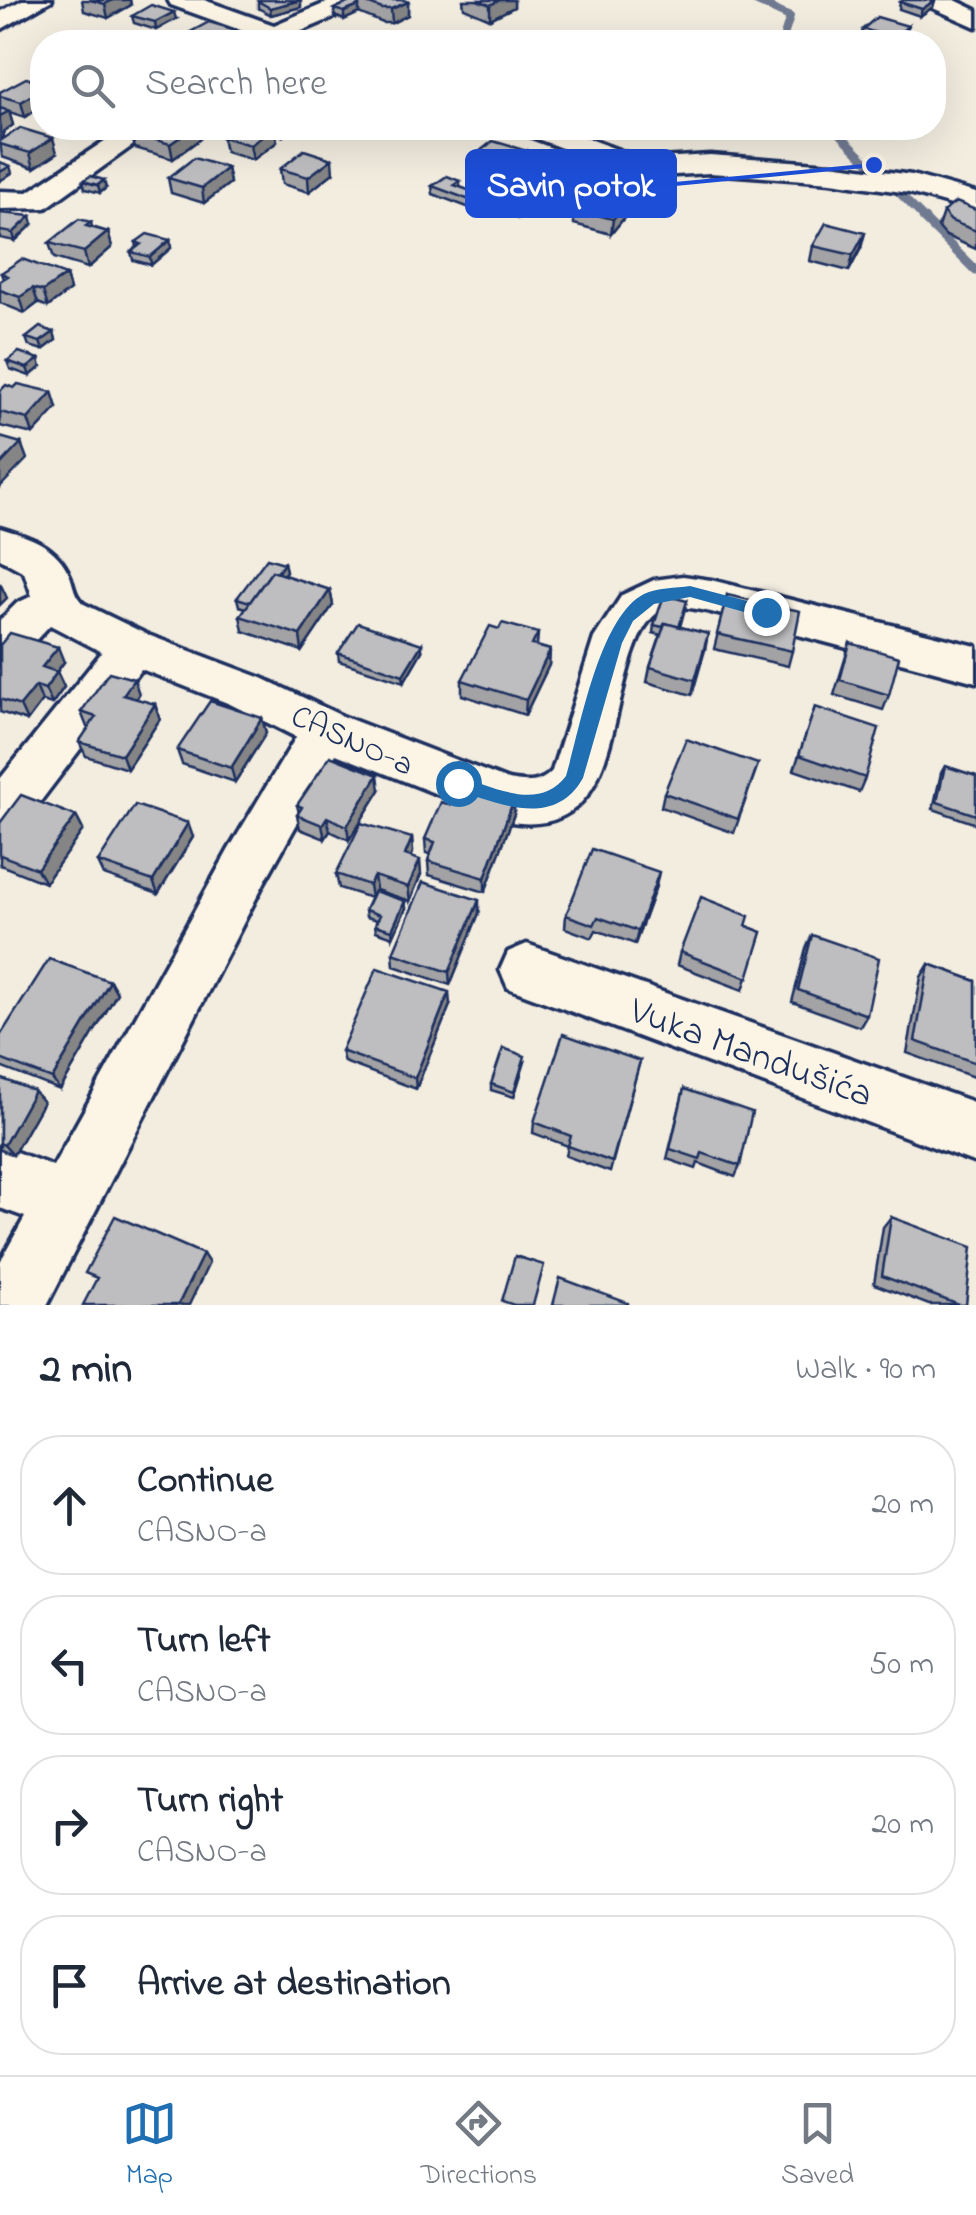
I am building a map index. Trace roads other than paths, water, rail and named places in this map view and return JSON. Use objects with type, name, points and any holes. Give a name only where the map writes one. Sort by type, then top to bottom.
[{"type":"street","points":[[0,22],[40,0]]},
{"type":"street","points":[[180,0],[255,30]]},
{"type":"street","points":[[298,30],[354,0]]},
{"type":"street","points":[[935,0],[976,19]]},
{"type":"street","points":[[0,200],[35,201],[125,140]]},
{"type":"street","points":[[566,140],[640,168],[732,164],[897,182],[976,203]]},
{"type":"street","points":[[0,544],[34,557],[45,567],[55,604],[32,615],[0,649]]},
{"type":"street","name":"CASNO-a","points":[[55,604],[68,616],[132,646],[246,691],[325,730],[505,800],[526,804],[546,801],[566,790],[574,778],[614,643],[627,618],[649,598],[670,592],[711,596],[976,664]]},
{"type":"street","points":[[0,816],[132,646]]},
{"type":"street","points":[[12,1305],[247,865],[325,730]]},
{"type":"street","name":"Vuka Mandušića","points":[[527,970],[976,1132]]},
{"type":"street","points":[[0,1176],[66,1202]]},
{"type":"waterway","points":[[753,0],[790,17],[786,30]]},
{"type":"waterway","points":[[846,140],[926,220]]},
{"type":"waterway","points":[[923,218],[976,271]]},
{"type":"place","name":"Savin potok","points":[[874,165]]}]
